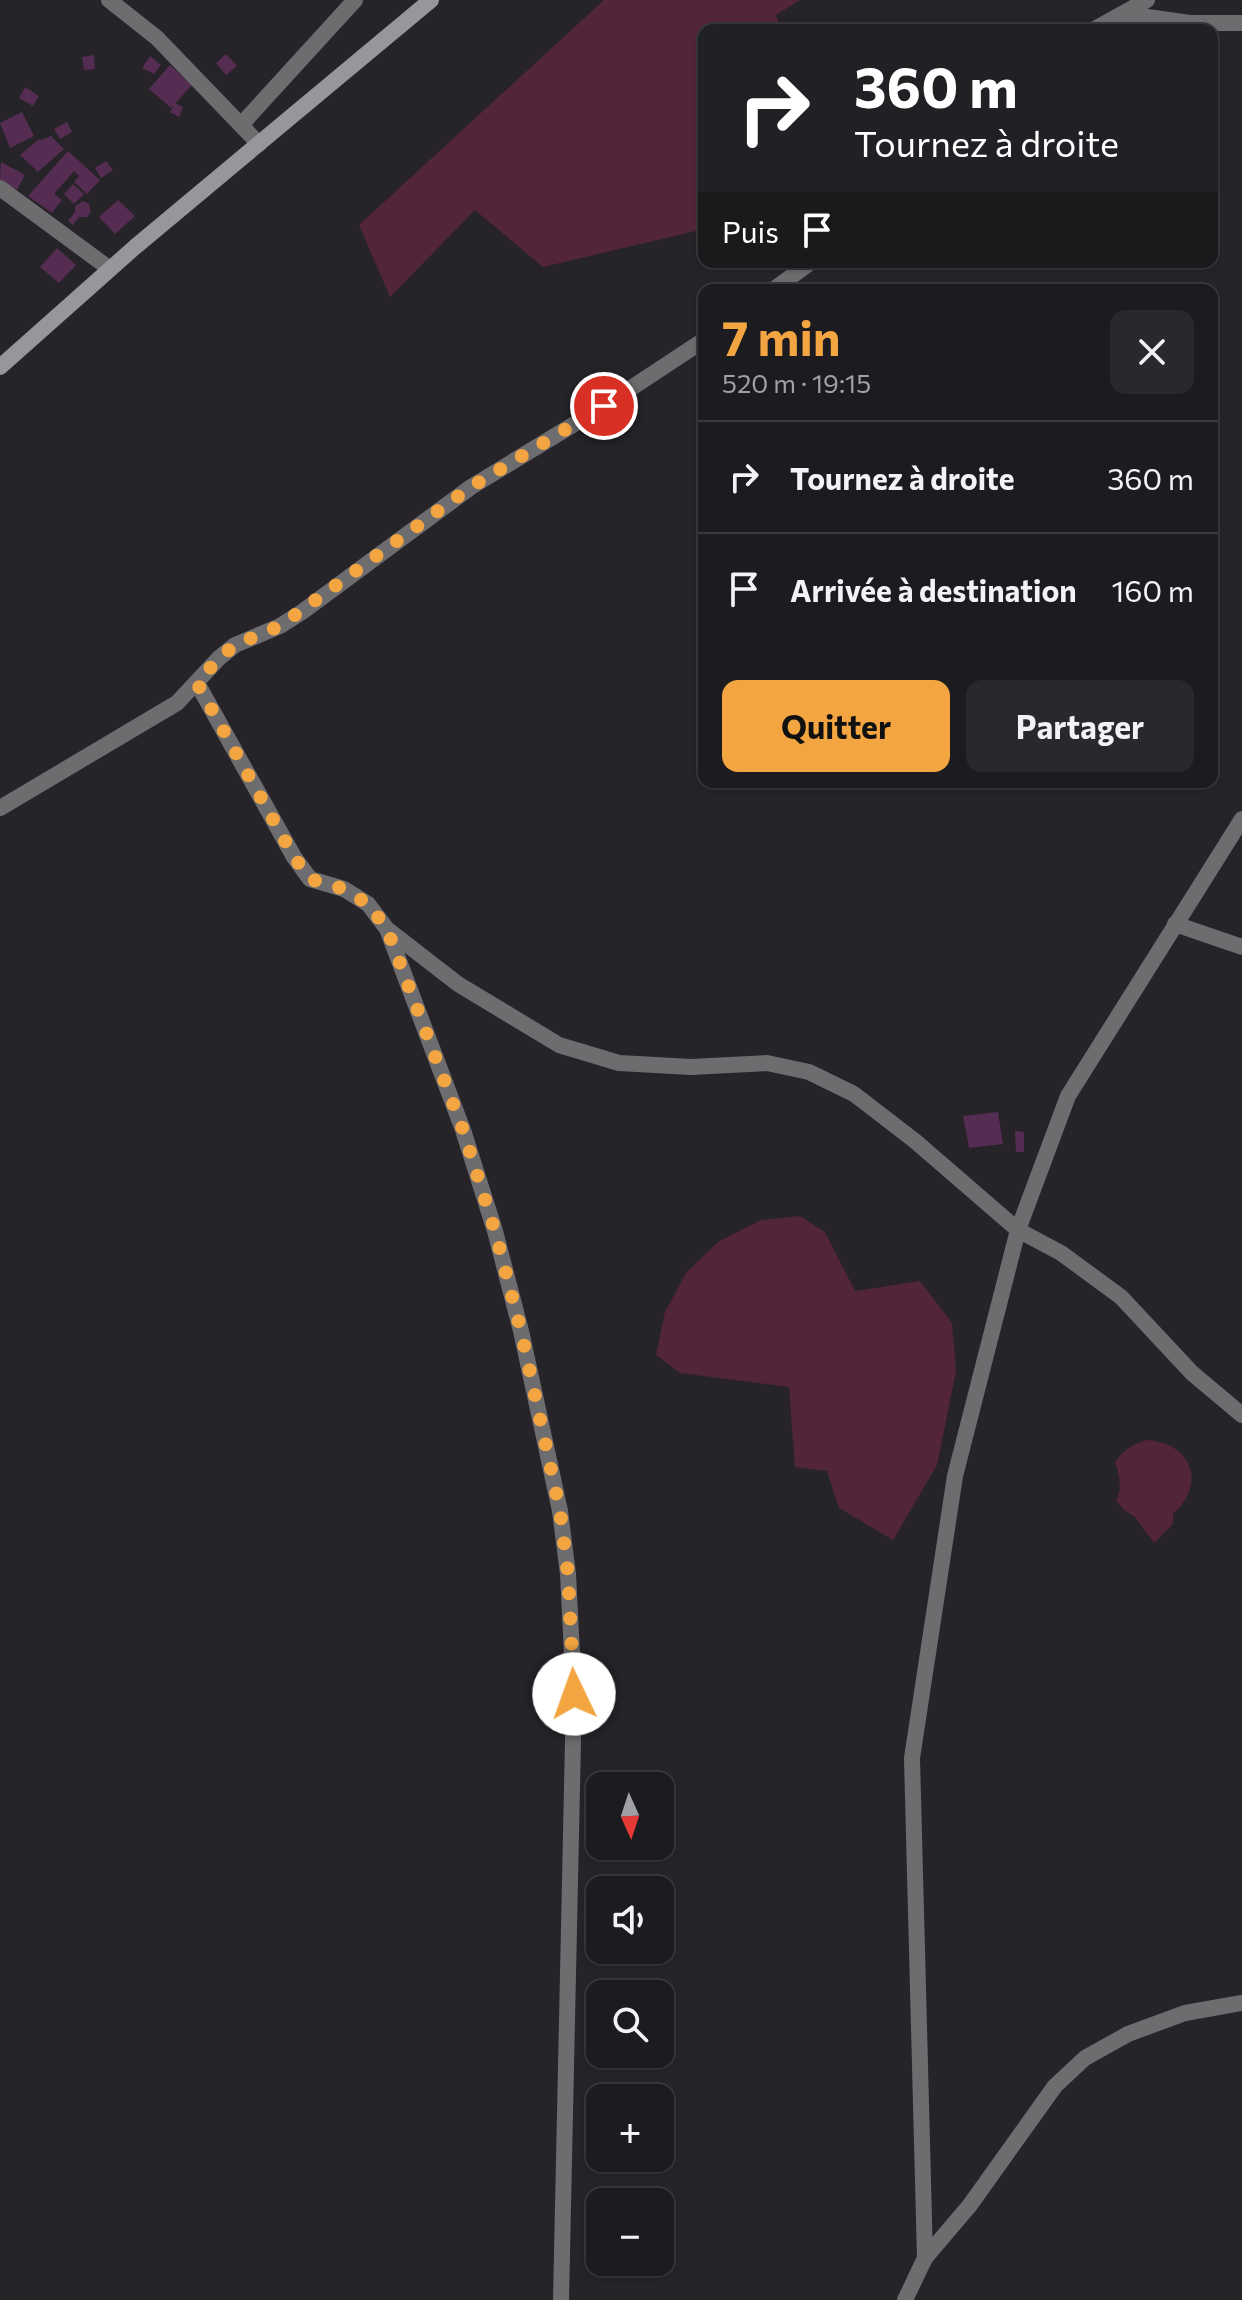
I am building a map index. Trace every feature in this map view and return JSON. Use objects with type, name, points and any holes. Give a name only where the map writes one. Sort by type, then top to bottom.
[{"type":"street","points":[[109,0],[157,38],[259,144]]},
{"type":"street","points":[[241,125],[355,0]]},
{"type":"street","points":[[0,367],[110,269],[431,0]]},
{"type":"street","points":[[1105,24],[1147,0]]},
{"type":"street","points":[[1126,14],[1190,23],[1242,23]]},
{"type":"street","points":[[0,188],[110,269]]},
{"type":"street","points":[[781,284],[803,268]]},
{"type":"street","points":[[0,808],[177,703],[235,645],[280,626],[471,487],[698,344]]},
{"type":"street","points":[[197,683],[294,857],[310,879],[355,894],[368,904],[387,929],[458,984],[559,1045],[619,1063],[691,1067],[767,1063],[809,1072],[854,1094],[926,1150],[1018,1230],[1061,1253],[1121,1297],[1192,1373],[1242,1415]]},
{"type":"street","points":[[925,2258],[912,1758],[955,1476],[1018,1230],[1068,1096],[1242,819]]},
{"type":"street","points":[[1175,924],[1242,947]]},
{"type":"street","points":[[387,929],[463,1130],[495,1231],[521,1331],[560,1511],[568,1574],[574,1694],[561,2300]]},
{"type":"street","points":[[905,2300],[925,2258],[970,2205],[1055,2086],[1085,2058],[1128,2034],[1185,2013],[1242,2003]]},
{"type":"shaded area","points":[[604,0],[800,0],[776,15],[779,24],[698,24],[698,230],[543,267],[475,210],[390,297],[359,225]]},
{"type":"shaded area","points":[[800,1216],[825,1232],[855,1291],[920,1281],[952,1323],[956,1371],[937,1465],[893,1540],[839,1508],[827,1471],[795,1467],[789,1387],[680,1373],[656,1355],[665,1312],[686,1273],[718,1242],[761,1220]]},
{"type":"shaded area","points":[[1147,1440],[1175,1449],[1190,1467],[1192,1478],[1190,1490],[1173,1514],[1173,1524],[1154,1543],[1135,1517],[1116,1500],[1120,1486],[1115,1462],[1129,1448]]},
{"type":"building","points":[[226,54],[237,66],[226,75],[216,63]]},
{"type":"building","points":[[94,55],[95,69],[84,70],[82,57]]},
{"type":"building","points":[[150,56],[161,65],[154,74],[142,68]]},
{"type":"building","points":[[170,65],[192,85],[171,108],[149,89]]},
{"type":"building","points":[[25,87],[39,96],[33,106],[19,98]]},
{"type":"building","points":[[175,103],[183,107],[179,117],[170,112]]},
{"type":"building","points":[[22,112],[34,136],[10,148],[0,123]]},
{"type":"building","points":[[67,122],[72,132],[60,139],[54,129]]},
{"type":"building","points":[[51,136],[64,149],[38,172],[20,155],[39,139]]},
{"type":"building","points":[[68,151],[100,180],[87,194],[74,182],[79,176],[74,171],[54,194],[62,200],[52,213],[28,196]]},
{"type":"building","points":[[106,161],[113,170],[101,178],[95,168]]},
{"type":"building","points":[[1,162],[25,175],[17,190],[0,180]]},
{"type":"building","points":[[73,184],[84,194],[74,204],[64,194]]},
{"type":"building","points":[[118,200],[135,216],[115,234],[99,217]]},
{"type":"building","points":[[83,201],[89,204],[91,212],[87,217],[79,217],[73,225],[68,221],[75,212],[75,206]]},
{"type":"building","points":[[57,248],[76,265],[59,283],[40,267]]},
{"type":"building","points":[[998,1112],[1003,1144],[969,1148],[963,1116]]},
{"type":"building","points":[[1015,1131],[1024,1132],[1024,1152],[1016,1152]]},
{"type":"route","points":[[574,1694],[568,1574],[560,1511],[521,1331],[495,1231],[463,1130],[387,929],[368,904],[355,894],[310,879],[294,857],[197,683],[235,645],[280,626],[302,612],[471,487],[604,406]]}]
